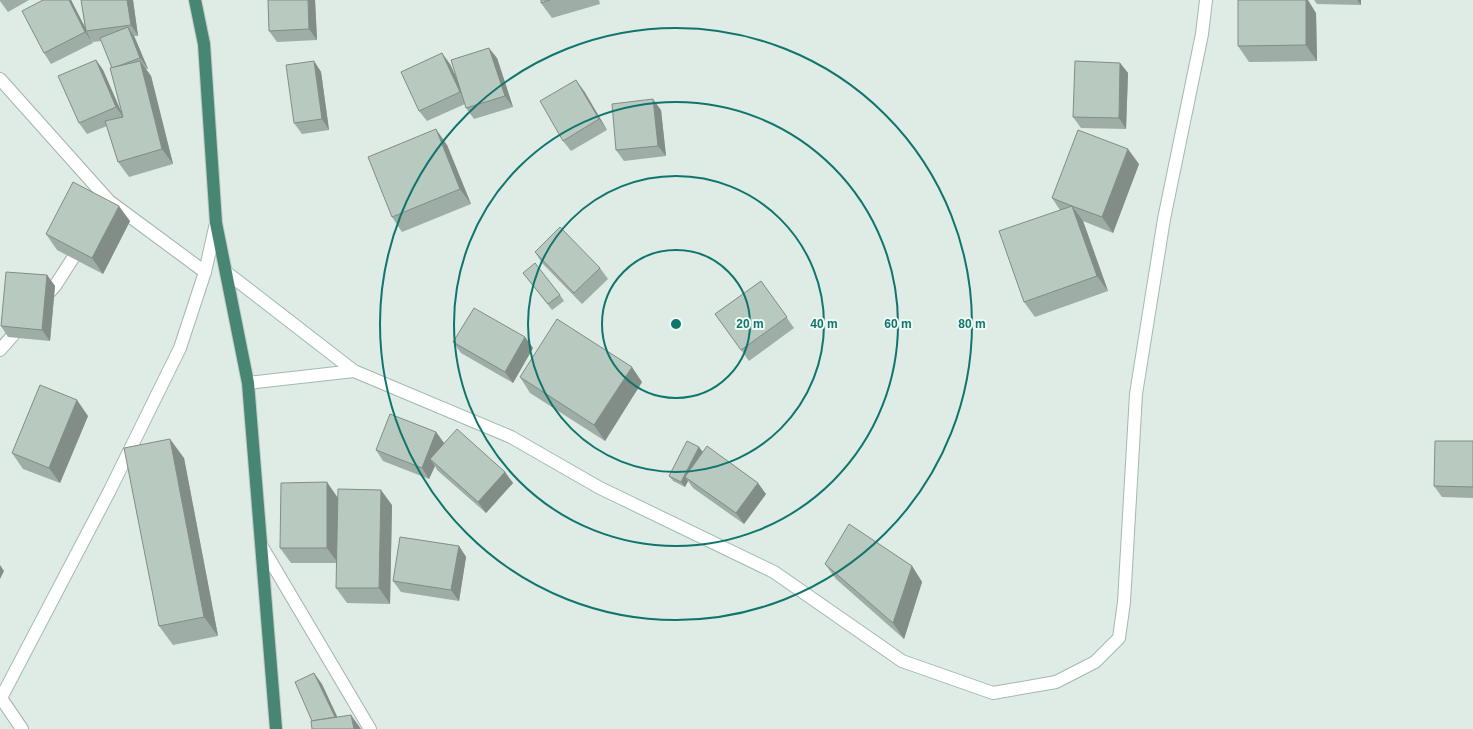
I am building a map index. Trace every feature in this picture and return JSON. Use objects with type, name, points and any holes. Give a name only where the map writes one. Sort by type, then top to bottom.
[{"type":"highway","points":[[195,0],[204,44],[216,223],[248,383],[276,729]]},
{"type":"main road","points":[[226,272],[354,371],[511,438],[600,488],[774,572],[902,660],[993,693],[1056,682],[1095,662],[1119,638],[1124,602],[1136,394],[1164,219],[1202,34],[1206,0]]},
{"type":"main road","points":[[0,79],[109,201],[205,272]]},
{"type":"main road","points":[[101,214],[109,201]]},
{"type":"main road","points":[[22,729],[1,699],[110,492],[180,348],[205,272],[216,223]]},
{"type":"main road","points":[[0,350],[55,286],[88,234]]},
{"type":"main road","points":[[248,383],[354,371]]},
{"type":"main road","points":[[261,545],[370,729]]},
{"type":"building","points":[[43,0],[69,0],[85,32],[44,53],[22,11]]},
{"type":"building","points":[[81,0],[127,0],[131,25],[86,31]]},
{"type":"building","points":[[268,0],[308,0],[309,29],[269,31]]},
{"type":"building","points":[[541,0],[550,0],[541,3]]},
{"type":"building","points":[[1238,0],[1306,0],[1306,45],[1238,46]]},
{"type":"building","points":[[128,27],[140,58],[112,68],[100,38]]},
{"type":"building","points":[[489,48],[505,96],[466,108],[451,60]]},
{"type":"building","points":[[442,53],[460,92],[419,111],[401,72]]},
{"type":"building","points":[[96,60],[116,107],[79,123],[58,76]]},
{"type":"building","points":[[140,61],[162,149],[118,162],[105,121],[123,117],[110,68]]},
{"type":"building","points":[[314,61],[322,119],[294,123],[286,65]]},
{"type":"building","points":[[1075,61],[1120,63],[1119,118],[1073,117]]},
{"type":"building","points":[[576,80],[599,119],[563,141],[540,101]]},
{"type":"building","points":[[653,99],[658,146],[616,150],[612,104]]},
{"type":"building","points":[[436,129],[460,189],[392,217],[368,157]]},
{"type":"building","points":[[1078,130],[1128,149],[1102,217],[1052,198]]},
{"type":"building","points":[[73,182],[119,206],[92,258],[46,234]]},
{"type":"building","points":[[1072,206],[1097,276],[1024,302],[999,231]]},
{"type":"building","points":[[560,227],[600,268],[574,293],[535,252]]},
{"type":"building","points":[[535,263],[560,295],[548,304],[523,273]]},
{"type":"building","points":[[6,272],[47,275],[42,330],[1,326]]},
{"type":"building","points":[[761,281],[787,317],[741,350],[715,314]]},
{"type":"building","points":[[474,308],[525,337],[505,372],[453,342]]},
{"type":"building","points":[[557,319],[632,367],[594,425],[520,377]]},
{"type":"building","points":[[40,385],[77,400],[49,468],[12,453]]},
{"type":"building","points":[[390,414],[436,432],[422,468],[376,450]]},
{"type":"building","points":[[457,429],[505,472],[478,502],[430,459]]},
{"type":"building","points":[[170,439],[204,617],[159,626],[124,448]]},
{"type":"building","points":[[687,441],[699,447],[681,482],[669,476]]},
{"type":"building","points":[[1435,441],[1473,441],[1473,487],[1434,486]]},
{"type":"building","points":[[707,446],[758,483],[736,513],[685,477]]},
{"type":"building","points":[[327,482],[327,548],[280,548],[281,483]]},
{"type":"building","points":[[338,489],[381,490],[379,588],[336,588]]},
{"type":"building","points":[[849,524],[912,566],[893,623],[825,564]]},
{"type":"building","points":[[400,537],[459,546],[451,590],[393,581]]},
{"type":"building","points":[[314,673],[335,717],[312,721],[295,682]]},
{"type":"building","points":[[351,715],[354,729],[312,729],[311,721]]}]
